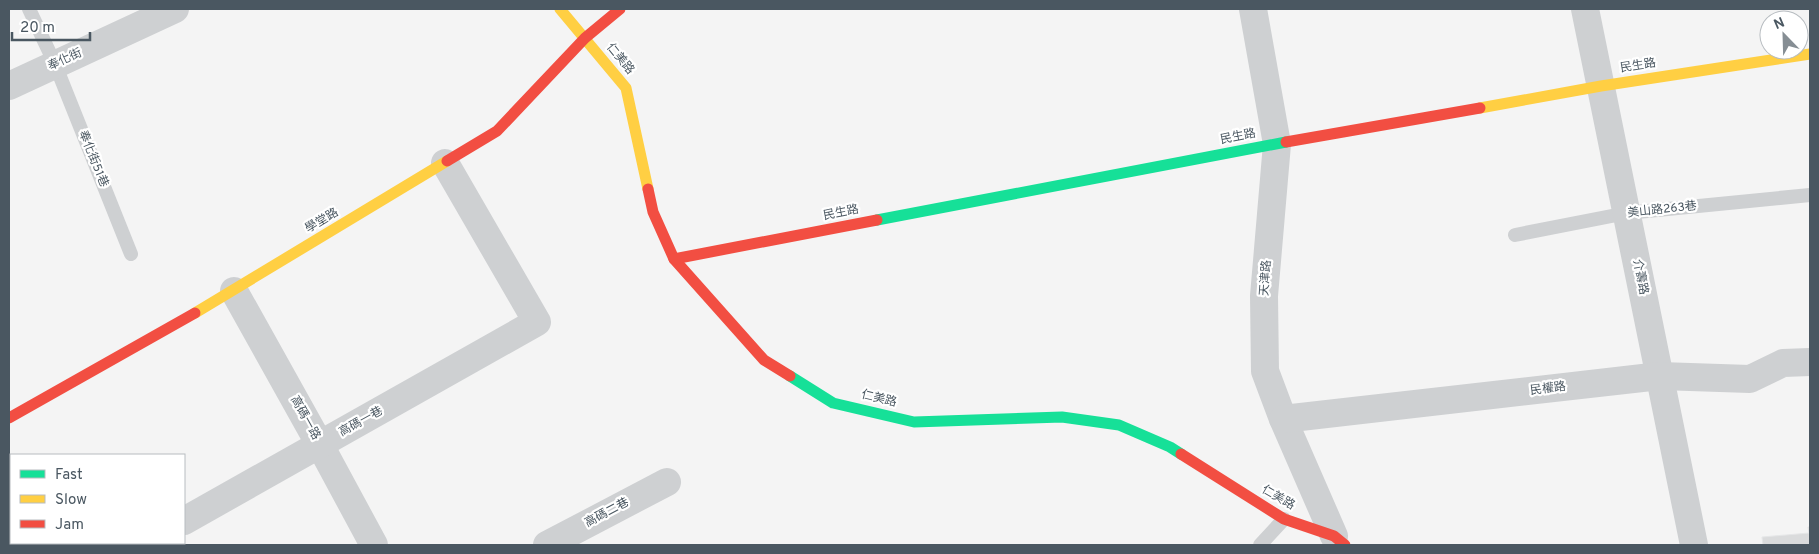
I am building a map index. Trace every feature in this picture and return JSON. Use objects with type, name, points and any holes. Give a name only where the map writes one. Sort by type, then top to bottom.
[{"type":"street","name":"奉化街","points":[[9,86],[175,9]]},
{"type":"street","name":"仁美路","points":[[560,9],[626,88],[653,212],[674,259],[764,360],[833,402],[914,422],[1062,417],[1119,425],[1170,448],[1284,519],[1339,540]]},
{"type":"street","name":"學堂路","points":[[9,417],[234,291],[497,131],[585,38],[620,9]]},
{"type":"street","name":"天津路","points":[[1253,9],[1277,144],[1264,296],[1264,371],[1283,419],[1339,540]]},
{"type":"street","name":"介壽路","points":[[1585,9],[1694,545]]},
{"type":"street","name":"民生路","points":[[674,259],[1277,144],[1601,86],[1810,54]]},
{"type":"street","name":"高碼一巷","points":[[185,520],[537,322],[445,163]]},
{"type":"street","name":"高碼一路","points":[[234,291],[374,545]]},
{"type":"street","name":"民權路","points":[[1283,419],[1660,376],[1750,379],[1783,363],[1810,362]]},
{"type":"street","name":"高碼二巷","points":[[547,545],[667,482]]},
{"type":"lane","name":"奉化街51巷","points":[[29,9],[55,64],[132,254]]},
{"type":"lane","name":"美山路263巷","points":[[1515,235],[1627,213],[1810,195]]},
{"type":"lane","points":[[1260,545],[1284,519]]},
{"type":"building","points":[[1808,527],[1810,527],[1810,545],[1763,545],[1762,537],[1809,533]]},
{"type":"traffic: fast","points":[[877,220],[1286,142]]},
{"type":"traffic: fast","points":[[790,376],[833,403],[914,422],[1062,417],[1119,425],[1170,447],[1181,454]]},
{"type":"traffic: slow","points":[[560,9],[626,88],[648,189]]},
{"type":"traffic: slow","points":[[1480,108],[1601,86],[1810,54]]},
{"type":"traffic: slow","points":[[195,313],[447,161]]},
{"type":"traffic: jam","points":[[447,161],[497,131],[585,38],[620,9]]},
{"type":"traffic: jam","points":[[1286,142],[1480,108]]},
{"type":"traffic: jam","points":[[648,189],[653,212],[674,259],[764,360],[790,376]]},
{"type":"traffic: jam","points":[[674,259],[877,220]]},
{"type":"traffic: jam","points":[[9,418],[195,313]]},
{"type":"traffic: jam","points":[[1181,454],[1284,519],[1334,536],[1345,545]]}]
